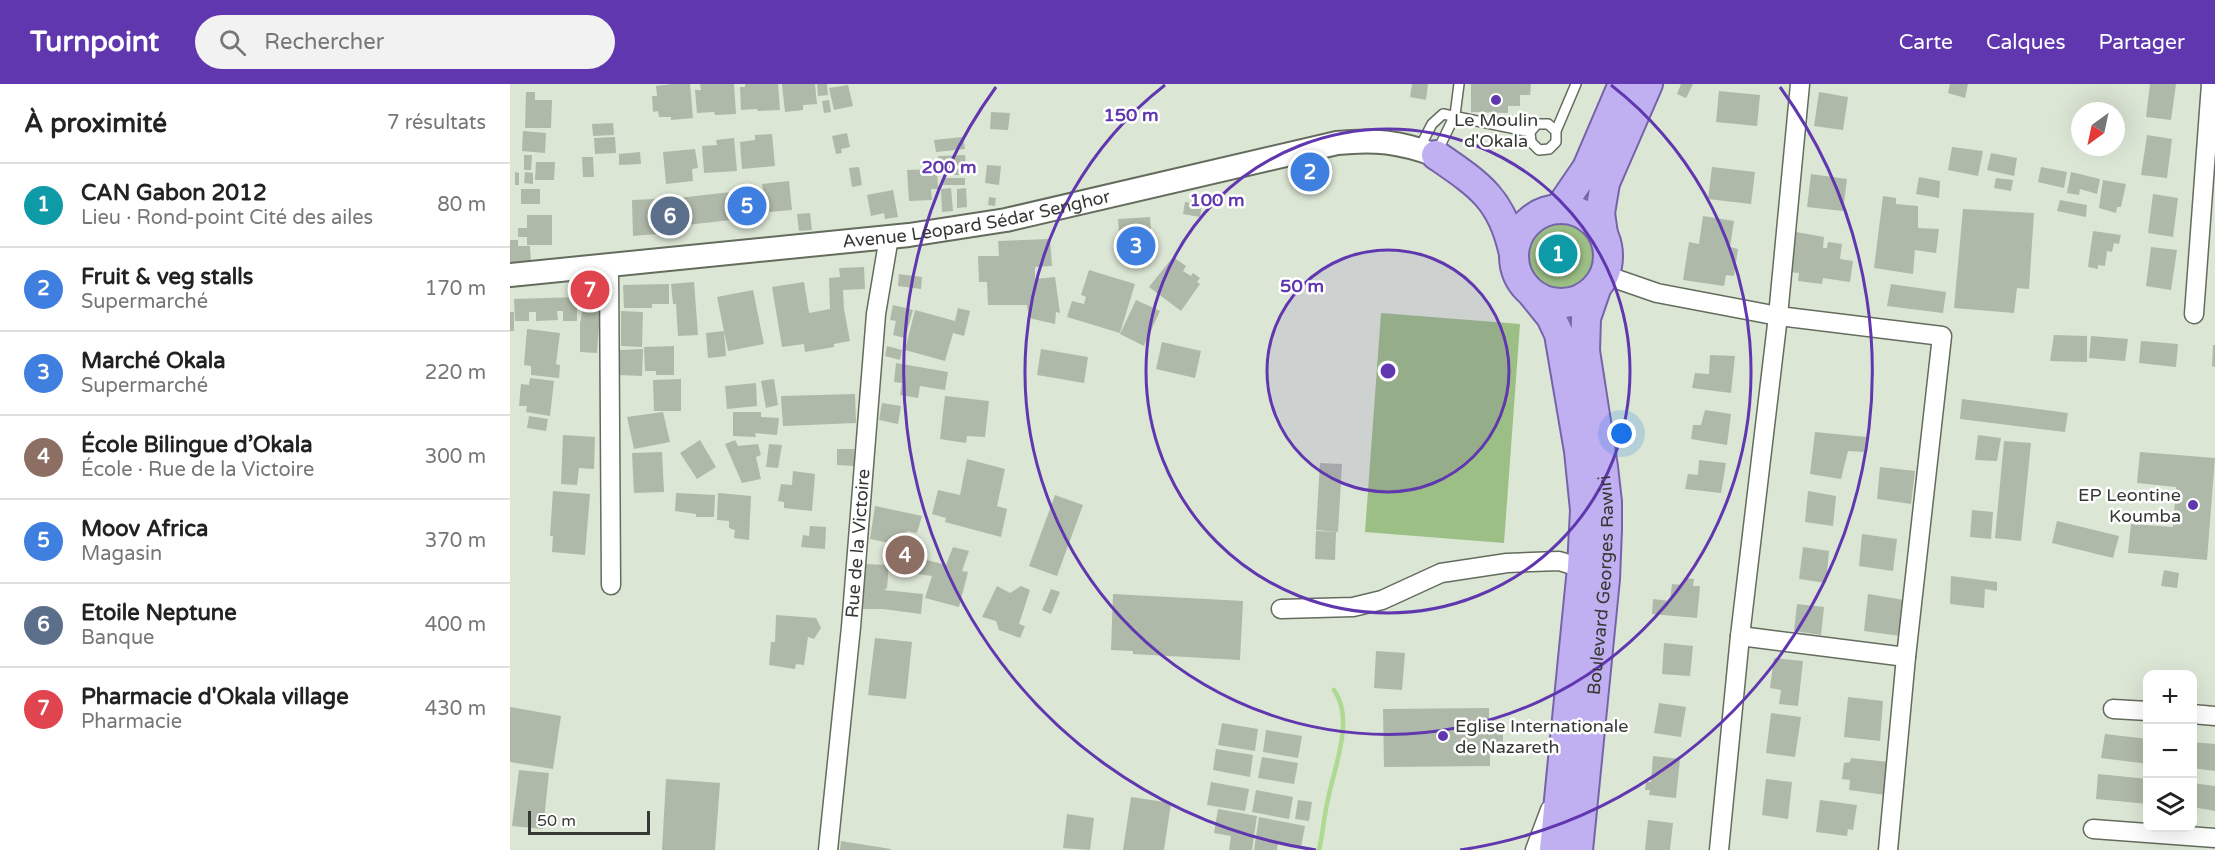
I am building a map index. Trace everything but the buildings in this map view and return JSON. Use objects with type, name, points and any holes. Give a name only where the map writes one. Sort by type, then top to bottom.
[{"type":"main road","points":[[1623,84],[1587,168],[1552,210],[1534,217],[1517,237],[1513,250],[1513,263],[1517,276],[1534,296],[1550,303],[1566,304],[1582,299],[1600,282],[1608,261],[1600,213],[1605,183],[1648,84]]},
{"type":"main road","points":[[1428,152],[1458,162],[1531,207],[1572,210],[1584,215],[1595,223],[1603,234]]},
{"type":"main road","points":[[1428,152],[1467,176],[1494,203],[1501,213],[1513,250]]},
{"type":"main road","name":"Boulevard Georges Rawiri","points":[[1578,850],[1607,529],[1603,467],[1585,351],[1586,318],[1600,282]]},
{"type":"main road","name":"Boulevard Georges Rawiri","points":[[1534,296],[1551,317],[1558,334],[1580,451],[1585,510],[1563,781],[1554,850]]},
{"type":"street","points":[[1719,850],[1740,636],[1778,316],[1800,84]]},
{"type":"street","points":[[2194,314],[2211,84]]},
{"type":"street","name":"Avenue Léopard Sédar Senghor","points":[[510,275],[945,231],[1006,220],[1337,143],[1363,140],[1382,141],[1400,143],[1428,152]]},
{"type":"street","name":"Rue de la Victoire","points":[[828,850],[851,627],[876,314],[889,237]]},
{"type":"street","points":[[609,266],[611,585]]},
{"type":"street","points":[[1600,282],[1778,316],[1942,336],[1906,657],[1888,850]]},
{"type":"street","points":[[1281,609],[1353,607],[1382,600],[1441,573],[1507,563],[1559,561],[1582,567]]},
{"type":"street","points":[[1740,636],[1906,657]]},
{"type":"street","points":[[2113,709],[2143,711]]},
{"type":"street","points":[[2197,714],[2215,716]]},
{"type":"street","points":[[1535,850],[1563,781]]},
{"type":"street","points":[[2093,830],[2215,838]]},
{"type":"lane","points":[[1428,152],[1455,115],[1459,84]]},
{"type":"lane","points":[[1556,131],[1548,124],[1537,124],[1530,132],[1531,142],[1539,150],[1549,149],[1556,141],[1556,131],[1576,84]]},
{"type":"lane","points":[[1428,152],[1432,124],[1443,114],[1530,132]]},
{"type":"green space","points":[[1561,217],[1576,220],[1588,228],[1596,240],[1599,255],[1596,270],[1588,282],[1576,290],[1561,293],[1546,290],[1534,282],[1526,270],[1523,255],[1526,240],[1534,228],[1546,220]]},
{"type":"green space","points":[[1381,313],[1520,324],[1504,543],[1365,532]]},
{"type":"waterway","points":[[1319,850],[1343,729],[1343,715],[1334,690]]},
{"type":"place","name":"Le Moulin d'Okala","points":[[1496,100]]},
{"type":"place","name":"Fruit & veg stalls","points":[[1310,172]]},
{"type":"place","name":"Moov Africa","points":[[747,206]]},
{"type":"place","name":"Etoile Neptune","points":[[670,216]]},
{"type":"place","name":"Marché Okala","points":[[1136,246]]},
{"type":"place","name":"CAN Gabon 2012","points":[[1558,254]]},
{"type":"place","name":"Pharmacie d'Okala village","points":[[590,290]]},
{"type":"place","name":"EP Leontine Koumba","points":[[2193,505]]},
{"type":"place","name":"École Bilingue d’Okala","points":[[905,555]]},
{"type":"place","name":"Eglise Internationale de Nazareth","points":[[1443,736]]}]
